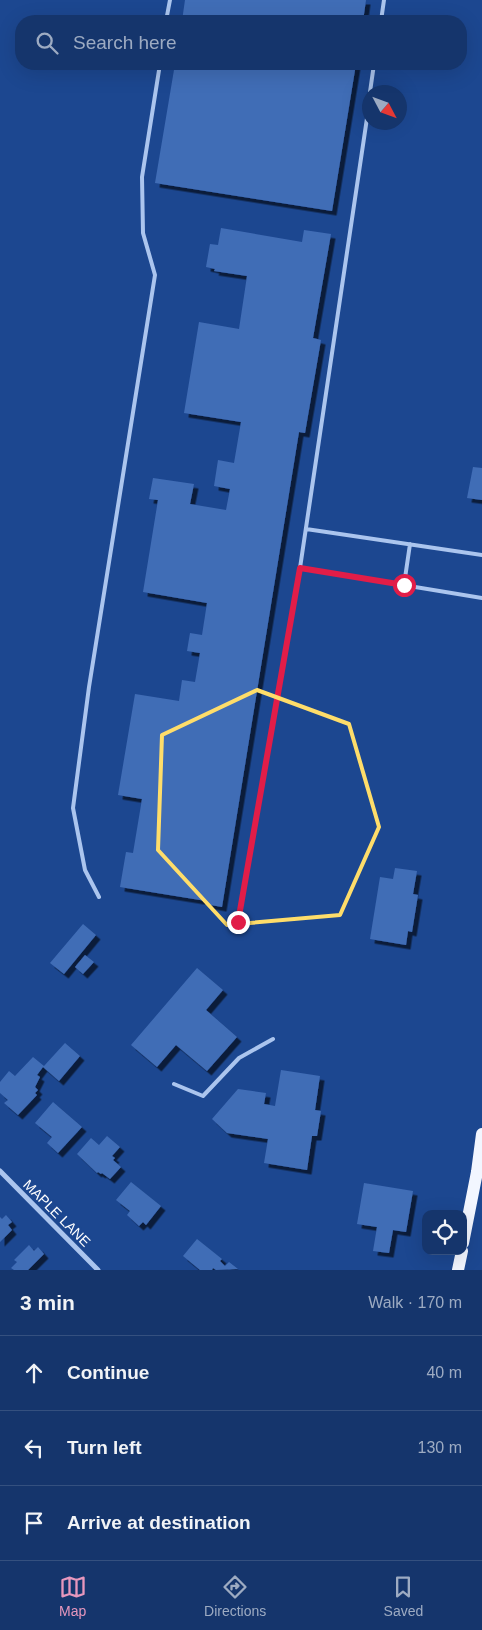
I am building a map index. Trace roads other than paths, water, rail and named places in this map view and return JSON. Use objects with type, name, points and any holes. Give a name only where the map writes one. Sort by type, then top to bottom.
[{"type":"main road","points":[[467,1223],[482,1134]]},
{"type":"main road","points":[[458,1270],[461,1255]]},
{"type":"street","name":"MAPLE LANE","points":[[0,1171],[98,1270]]},
{"type":"lane","points":[[167,15],[170,0]]},
{"type":"lane","points":[[382,15],[384,0]]},
{"type":"lane","points":[[99,897],[85,870],[73,808],[90,678],[155,275],[143,233],[142,177],[159,70]]},
{"type":"lane","points":[[371,85],[373,70]]},
{"type":"lane","points":[[238,922],[300,568],[365,130]]},
{"type":"lane","points":[[306,529],[482,555]]},
{"type":"lane","points":[[404,585],[410,544]]},
{"type":"lane","points":[[300,568],[482,598]]},
{"type":"lane","points":[[174,1084],[203,1096],[239,1058],[272,1039]]}]
